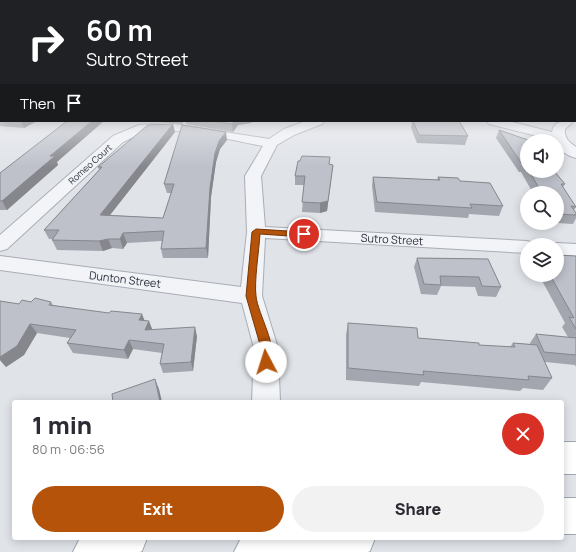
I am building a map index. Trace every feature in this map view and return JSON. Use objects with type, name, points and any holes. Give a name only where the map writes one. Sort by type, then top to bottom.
[{"type":"main road","points":[[564,458],[576,458]]},
{"type":"main road","points":[[564,516],[576,516]]},
{"type":"main road","points":[[92,552],[124,540]]},
{"type":"main road","points":[[263,547],[342,540]]},
{"type":"street","points":[[266,400],[266,348],[251,296],[256,232],[253,176],[271,143],[289,132],[315,122]]},
{"type":"street","points":[[497,122],[543,134]]},
{"type":"street","points":[[558,134],[558,130],[567,122]]},
{"type":"street","name":"Romeo Court","points":[[0,245],[118,139],[144,128],[168,127],[185,129],[271,143]]},
{"type":"street","points":[[564,143],[576,154]]},
{"type":"street","name":"Sutro Street","points":[[256,232],[520,247]]},
{"type":"street","points":[[564,249],[576,250]]},
{"type":"street","name":"Dunton Street","points":[[0,262],[251,296]]},
{"type":"building","points":[[66,122],[91,122],[50,156],[55,156],[2,201],[0,201],[0,173]]},
{"type":"building","points":[[219,122],[233,122],[232,124]]},
{"type":"building","points":[[413,122],[460,122],[468,136],[419,135]]},
{"type":"building","points":[[173,124],[100,215],[163,218],[174,184],[164,184],[182,125],[226,132],[219,141],[215,153],[210,188],[206,248],[161,249],[164,231],[123,233],[120,239],[99,241],[52,240],[59,230],[44,230],[102,167],[98,167],[148,125]]},
{"type":"building","points":[[499,130],[520,137],[520,161]]},
{"type":"building","points":[[302,156],[330,157],[329,164],[333,165],[328,201],[320,203],[302,202],[305,176],[295,176],[298,161],[300,161]]},
{"type":"building","points":[[373,177],[440,180],[438,177],[458,178],[460,181],[490,183],[503,206],[470,204],[472,208],[377,202]]},
{"type":"building","points":[[533,178],[560,178],[565,184],[561,184],[562,186],[538,186]]},
{"type":"building","points":[[564,189],[576,207],[571,206],[576,215],[564,214]]},
{"type":"building","points":[[564,255],[576,256],[576,329],[569,317],[574,318],[554,282],[564,282]]},
{"type":"building","points":[[417,258],[488,259],[501,287],[482,286],[479,277],[440,276],[441,285],[424,284]]},
{"type":"building","points":[[35,298],[51,302],[49,305],[109,313],[111,311],[142,314],[139,320],[149,321],[145,330],[195,327],[191,362],[160,364],[164,344],[129,340],[124,350],[67,343],[76,330],[30,324],[17,346],[0,357],[0,301],[19,304],[22,300],[31,302]]},
{"type":"building","points":[[348,323],[417,328],[418,338],[479,343],[479,345],[515,347],[513,343],[537,345],[552,378],[528,376],[529,380],[423,371],[424,375],[348,368]]},
{"type":"building","points":[[536,334],[576,338],[576,355],[544,352]]},
{"type":"building","points":[[155,379],[160,400],[113,400],[112,394]]},
{"type":"route","points":[[266,362],[266,348],[251,296],[256,232],[304,234]]}]
